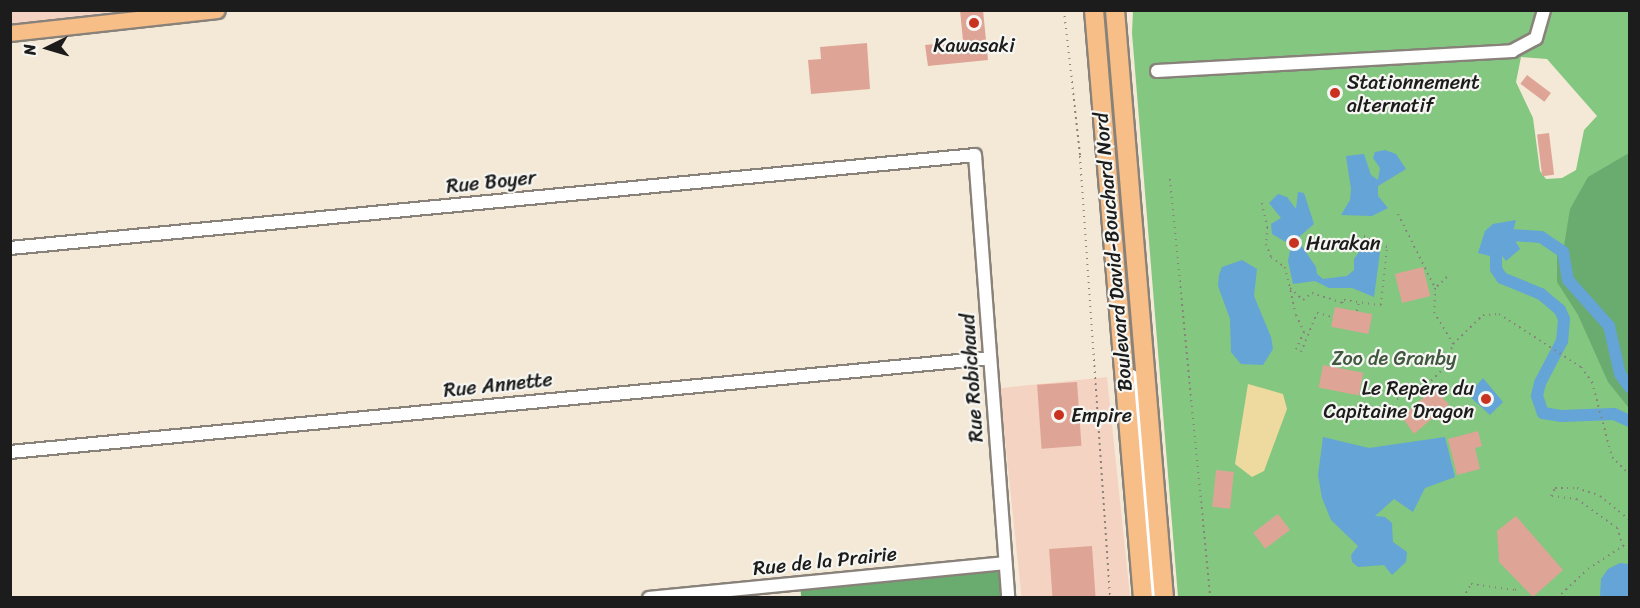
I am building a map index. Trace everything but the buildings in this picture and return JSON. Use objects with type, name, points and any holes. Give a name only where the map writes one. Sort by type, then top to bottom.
[{"type":"highway","name":"Boulevard David-Bouchard Nord","points":[[1094,10],[1143,597]]},
{"type":"highway","name":"Boulevard David-Bouchard Nord","points":[[1115,10],[1164,597]]},
{"type":"highway","points":[[1117,34],[1120,10]]},
{"type":"main road","points":[[10,33],[218,10]]},
{"type":"street","points":[[1157,71],[1512,51],[1536,39],[1544,10]]},
{"type":"street","name":"Rue Boyer","points":[[10,248],[975,155]]},
{"type":"street","name":"Rue Robichaud","points":[[975,155],[1008,597]]},
{"type":"street","points":[[1117,280],[1136,400],[1152,597]]},
{"type":"street","name":"Rue Annette","points":[[10,452],[990,358]]},
{"type":"street","name":"Rue de la Prairie","points":[[649,597],[1005,563]]},
{"type":"path","points":[[1064,10],[1080,156],[1110,597]]},
{"type":"path","points":[[1170,179],[1210,597]]},
{"type":"path","points":[[1262,203],[1267,227],[1266,244],[1271,257],[1285,267],[1296,315],[1304,332],[1296,350]]},
{"type":"path","points":[[1398,214],[1435,288],[1434,312],[1453,344]]},
{"type":"path","points":[[1290,288],[1303,300],[1312,293],[1342,303],[1344,300],[1382,304],[1387,247],[1361,235]]},
{"type":"path","points":[[1435,288],[1447,278]]},
{"type":"path","points":[[1357,311],[1359,303]]},
{"type":"path","points":[[1301,352],[1317,313],[1333,317]]},
{"type":"path","points":[[1397,399],[1427,385],[1446,366],[1453,344],[1483,315],[1499,314],[1581,367],[1596,395],[1612,457],[1629,475]]},
{"type":"path","points":[[1623,546],[1617,528],[1576,500],[1551,496],[1555,488],[1577,488],[1600,496],[1629,520]]},
{"type":"path","points":[[1623,546],[1629,548]]},
{"type":"path","points":[[1557,597],[1575,579],[1623,546]]},
{"type":"path","points":[[1463,597],[1471,584],[1515,590],[1520,587]]},
{"type":"shaded area","points":[[11,10],[126,10],[126,11],[11,24]]},
{"type":"shaded area","points":[[1107,377],[1130,597],[1022,598],[1000,388]]},
{"type":"green space","name":"Zoo de Granby","points":[[1133,11],[1629,11],[1629,597],[1178,597],[1132,33]],"holes":[[[1521,57],[1547,59],[1597,116],[1584,130],[1576,170],[1562,178],[1546,179],[1540,171],[1533,118],[1516,82]]]},
{"type":"green space","points":[[1629,153],[1629,408],[1608,382],[1578,315],[1557,282],[1557,251],[1563,252],[1570,209],[1588,177]]},
{"type":"green space","points":[[1000,556],[1003,597],[801,597],[800,577]]},
{"type":"sand","points":[[1248,384],[1283,394],[1287,409],[1264,471],[1252,477],[1235,464]]},
{"type":"water","name":"Hurakan","points":[[1385,150],[1396,154],[1406,169],[1378,186],[1378,196],[1388,208],[1372,216],[1341,215],[1350,200],[1351,189],[1346,156],[1364,154],[1371,175],[1378,180],[1380,168],[1373,158],[1375,152]]},
{"type":"water","name":"Hurakan","points":[[1298,192],[1304,193],[1314,224],[1300,236],[1301,245],[1316,267],[1317,274],[1323,279],[1347,276],[1354,270],[1354,259],[1361,249],[1380,252],[1374,297],[1352,288],[1329,288],[1315,281],[1293,284],[1288,261],[1291,245],[1272,234],[1271,224],[1281,218],[1269,203],[1278,194],[1287,197],[1296,209]]},
{"type":"water","points":[[1516,220],[1512,235],[1520,249],[1506,261],[1497,249],[1494,257],[1478,253],[1485,231],[1493,224]]},
{"type":"water","points":[[1242,260],[1257,269],[1254,296],[1271,337],[1273,349],[1263,365],[1241,364],[1231,352],[1230,319],[1218,286],[1219,275],[1222,267]]},
{"type":"water","name":"Le Repère du Capitaine Dragon","points":[[1483,378],[1503,402],[1490,415],[1468,395]]},
{"type":"water","points":[[1323,437],[1369,448],[1445,437],[1455,477],[1425,488],[1413,512],[1394,499],[1375,516],[1385,517],[1392,523],[1393,542],[1407,552],[1406,562],[1392,575],[1384,565],[1358,567],[1352,562],[1351,555],[1358,546],[1331,520],[1322,498],[1318,475]]},
{"type":"water","points":[[1620,563],[1629,564],[1629,597],[1600,597],[1601,579],[1608,569]]},
{"type":"waterway","points":[[1512,235],[1541,237],[1563,252],[1568,280],[1609,326],[1620,374],[1630,388]]},
{"type":"waterway","points":[[1496,248],[1496,269],[1502,278],[1541,294],[1560,310],[1564,319],[1562,341],[1540,383],[1537,396],[1543,413],[1561,416],[1614,414],[1630,421]]},
{"type":"place","name":"Kawasaki","points":[[974,23]]},
{"type":"place","name":"Stationnement alternatif","points":[[1335,93]]},
{"type":"place","name":"Hurakan","points":[[1294,243]]},
{"type":"place","name":"Le Repère du Capitaine Dragon","points":[[1486,399]]},
{"type":"place","name":"Empire","points":[[1059,415]]}]
